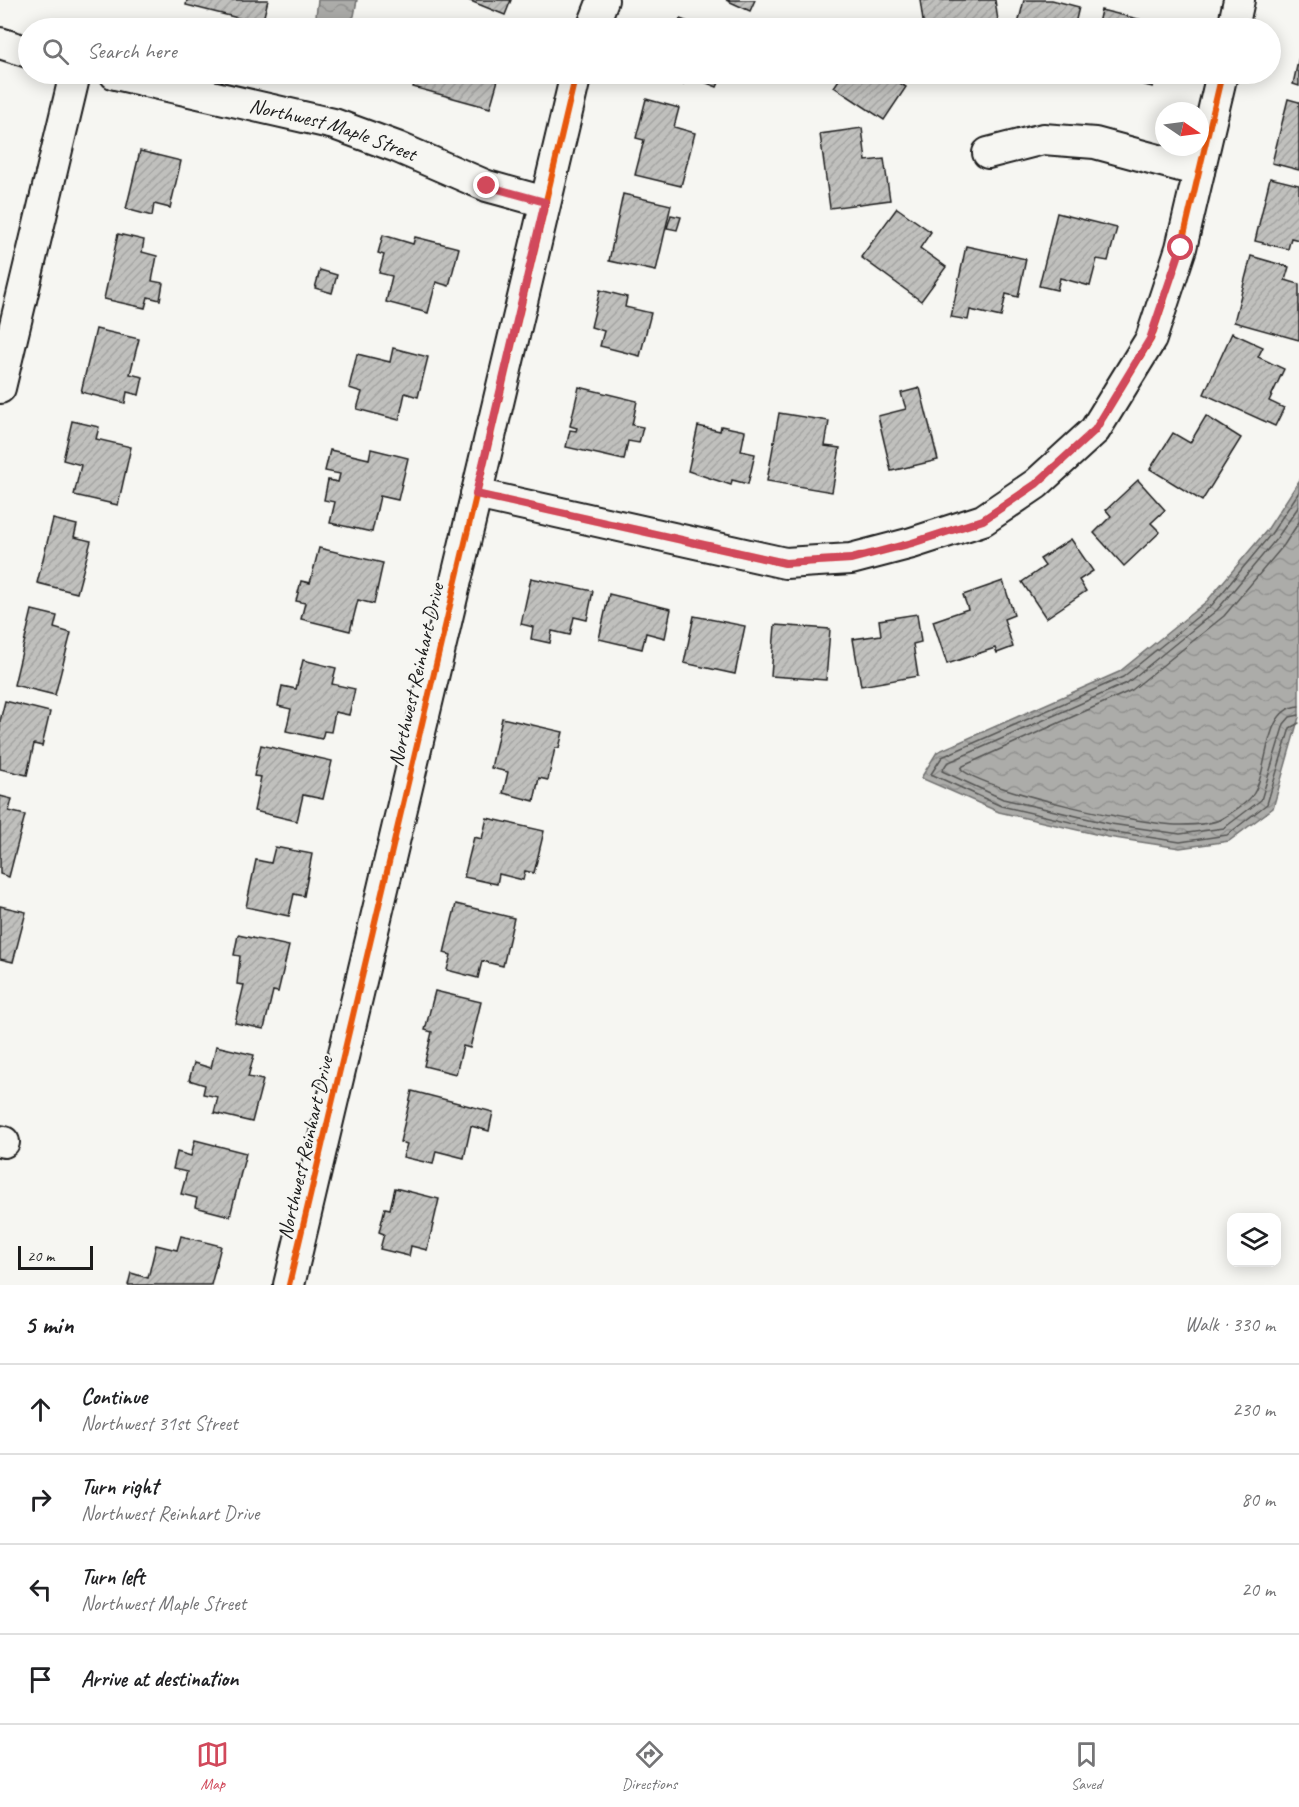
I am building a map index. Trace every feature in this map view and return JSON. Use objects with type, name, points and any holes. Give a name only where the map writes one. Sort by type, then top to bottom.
[{"type":"street","points":[[596,18],[603,0]]},
{"type":"street","points":[[1235,18],[1239,0]]},
{"type":"street","points":[[0,43],[18,49]]},
{"type":"street","points":[[0,388],[73,84]]},
{"type":"street","name":"Northwest Maple Street","points":[[159,84],[334,124],[362,133],[487,186],[545,202]]},
{"type":"street","name":"Northwest Reinhart Drive","points":[[289,1285],[574,84]]},
{"type":"street","points":[[476,494],[785,563],[851,559],[912,543],[983,520],[1036,484],[1095,430],[1150,339],[1181,248],[1220,84]]},
{"type":"street","points":[[988,153],[1043,139],[1095,143],[1199,171]]},
{"type":"water","points":[[318,0],[357,0],[352,18],[316,18]]},
{"type":"water","points":[[1299,481],[1299,717],[1273,808],[1229,841],[1180,848],[1108,837],[999,812],[921,778],[937,752],[1119,672],[1207,601],[1267,530]]},
{"type":"building","points":[[187,0],[268,0],[264,18],[238,18],[186,5]]},
{"type":"building","points":[[468,0],[511,0],[505,15]]},
{"type":"building","points":[[726,0],[755,0],[750,11]]},
{"type":"building","points":[[920,0],[995,0],[998,18],[923,18]]},
{"type":"building","points":[[1024,0],[1052,0],[1079,7],[1076,18],[1020,18]]},
{"type":"building","points":[[1101,10],[1134,18],[1099,18]]},
{"type":"building","points":[[1299,57],[1299,86],[1293,84]]},
{"type":"building","points":[[414,84],[497,84],[490,108],[413,87]]},
{"type":"building","points":[[836,84],[901,84],[906,87],[884,120],[834,87]]},
{"type":"building","points":[[646,99],[679,108],[674,127],[695,133],[681,186],[635,175],[644,140],[636,138]]},
{"type":"building","points":[[1288,99],[1299,102],[1299,170],[1272,163]]},
{"type":"building","points":[[862,128],[866,161],[884,159],[890,200],[830,208],[820,134]]},
{"type":"building","points":[[140,151],[181,161],[170,208],[154,204],[152,216],[126,209]]},
{"type":"building","points":[[1270,178],[1299,185],[1299,240],[1291,238],[1288,249],[1255,241]]},
{"type":"building","points":[[623,194],[671,205],[656,271],[609,261]]},
{"type":"building","points":[[897,208],[931,232],[920,248],[946,267],[921,301],[861,257]]},
{"type":"building","points":[[1057,213],[1117,228],[1108,261],[1097,259],[1090,286],[1060,278],[1057,290],[1039,286]]},
{"type":"building","points":[[671,215],[681,217],[677,230],[667,228]]},
{"type":"building","points":[[118,234],[144,240],[142,252],[157,256],[152,281],[163,283],[160,300],[148,297],[145,308],[104,299]]},
{"type":"building","points":[[383,235],[413,244],[415,237],[459,248],[449,286],[436,282],[428,313],[386,302],[392,276],[379,273],[384,255],[378,253]]},
{"type":"building","points":[[966,246],[1026,259],[1018,297],[1006,294],[1001,317],[970,310],[968,320],[951,317]]},
{"type":"building","points":[[1251,256],[1289,267],[1285,280],[1299,284],[1299,340],[1234,322]]},
{"type":"building","points":[[320,270],[337,275],[332,293],[315,288]]},
{"type":"building","points":[[600,290],[627,297],[625,307],[651,313],[640,356],[600,346],[604,331],[591,327]]},
{"type":"building","points":[[96,329],[139,339],[130,374],[143,377],[139,395],[127,392],[125,403],[81,392]]},
{"type":"building","points":[[1232,333],[1263,347],[1258,357],[1284,369],[1269,401],[1284,408],[1275,426],[1204,394]]},
{"type":"building","points":[[393,348],[428,357],[418,397],[405,393],[399,420],[357,409],[362,392],[349,388],[357,354],[390,362]]},
{"type":"building","points":[[579,387],[637,401],[632,425],[643,427],[639,443],[628,441],[624,460],[566,447],[570,430],[576,431],[577,428],[570,426]]},
{"type":"building","points":[[920,388],[938,460],[891,471],[878,416],[906,409],[901,393]]},
{"type":"building","points":[[779,413],[829,421],[825,446],[840,448],[832,492],[767,481]]},
{"type":"building","points":[[1206,416],[1241,438],[1202,501],[1150,469],[1173,433],[1190,443]]},
{"type":"building","points":[[72,421],[99,427],[96,439],[131,447],[118,505],[74,495],[81,465],[63,460]]},
{"type":"building","points":[[698,426],[720,431],[721,426],[745,431],[741,451],[755,454],[748,484],[732,480],[731,485],[688,471]]},
{"type":"building","points":[[371,449],[408,458],[398,500],[380,496],[372,532],[330,523],[335,502],[324,500],[328,480],[338,482],[340,474],[325,471],[330,450],[369,459]]},
{"type":"building","points":[[1138,480],[1165,510],[1151,523],[1160,532],[1124,566],[1094,533],[1111,516],[1106,510]]},
{"type":"building","points":[[53,519],[77,525],[74,537],[91,541],[77,593],[37,583]]},
{"type":"building","points":[[1071,539],[1093,571],[1079,580],[1086,591],[1046,618],[1022,582],[1045,566],[1040,559]]},
{"type":"building","points":[[319,548],[383,563],[374,604],[358,600],[350,631],[301,619],[305,603],[296,601],[301,581],[310,583]]},
{"type":"building","points":[[531,578],[593,591],[587,620],[574,617],[570,635],[552,631],[550,643],[531,639],[533,627],[521,624]]},
{"type":"building","points":[[1003,581],[1014,615],[1004,619],[1013,647],[997,653],[995,648],[947,664],[933,621],[968,609],[963,595]]},
{"type":"building","points":[[609,594],[671,609],[665,638],[646,633],[642,649],[599,639]]},
{"type":"building","points":[[32,610],[57,616],[54,628],[71,633],[55,695],[14,685]]},
{"type":"building","points":[[917,614],[921,642],[913,644],[918,676],[861,686],[853,639],[881,635],[879,620]]},
{"type":"building","points":[[694,616],[745,626],[735,674],[684,663]]},
{"type":"building","points":[[775,625],[830,629],[826,680],[771,676]]},
{"type":"building","points":[[303,660],[336,668],[332,684],[355,689],[349,715],[335,712],[331,732],[324,731],[322,739],[286,731],[291,709],[278,706],[282,686],[296,689]]},
{"type":"building","points":[[5,701],[50,712],[42,746],[34,744],[27,775],[0,769],[0,721]]},
{"type":"building","points":[[502,718],[563,732],[559,748],[555,748],[548,780],[539,778],[534,801],[503,793],[508,772],[491,768]]},
{"type":"building","points":[[261,745],[332,761],[323,799],[303,795],[297,821],[254,811],[261,777],[254,776]]},
{"type":"building","points":[[0,796],[12,799],[9,811],[25,815],[9,877],[0,874]]},
{"type":"building","points":[[487,818],[544,831],[534,873],[525,871],[523,880],[499,874],[497,884],[464,877],[474,837],[482,839]]},
{"type":"building","points":[[275,847],[312,854],[304,896],[294,894],[289,916],[246,907],[256,860],[271,863]]},
{"type":"building","points":[[456,904],[514,918],[503,966],[482,961],[478,978],[447,970],[451,955],[444,953]]},
{"type":"building","points":[[0,906],[26,912],[13,962],[0,959]]},
{"type":"building","points":[[238,935],[289,946],[278,992],[273,991],[264,1029],[235,1023],[244,985],[237,984],[240,956],[234,955]]},
{"type":"building","points":[[435,991],[481,1002],[470,1048],[463,1046],[456,1074],[424,1066],[432,1032],[425,1030]]},
{"type":"building","points":[[216,1046],[254,1055],[248,1077],[263,1080],[252,1122],[214,1113],[218,1097],[203,1094],[205,1085],[189,1080],[194,1063],[211,1068]]},
{"type":"building","points":[[412,1091],[493,1112],[489,1131],[471,1126],[464,1158],[436,1151],[433,1164],[403,1157],[407,1144],[400,1142]]},
{"type":"building","points":[[195,1140],[246,1153],[230,1216],[195,1207],[197,1198],[181,1194],[187,1172],[173,1169],[177,1152],[191,1156]]},
{"type":"building","points":[[395,1188],[439,1199],[427,1250],[411,1246],[409,1256],[380,1249],[384,1234],[379,1232],[385,1208],[390,1209]]},
{"type":"building","points":[[181,1236],[221,1246],[211,1285],[128,1285],[131,1273],[148,1278],[156,1245],[177,1250]]},
{"type":"cycle path","points":[[289,1285],[574,84]]},
{"type":"cycle path","points":[[476,494],[785,563],[851,559],[912,543],[983,520],[1036,484],[1095,430],[1151,339],[1181,248],[1220,84]]},
{"type":"route","points":[[487,186],[545,202],[476,494],[785,563],[851,559],[912,543],[983,520],[1036,484],[1095,430],[1150,339],[1181,248]]}]
